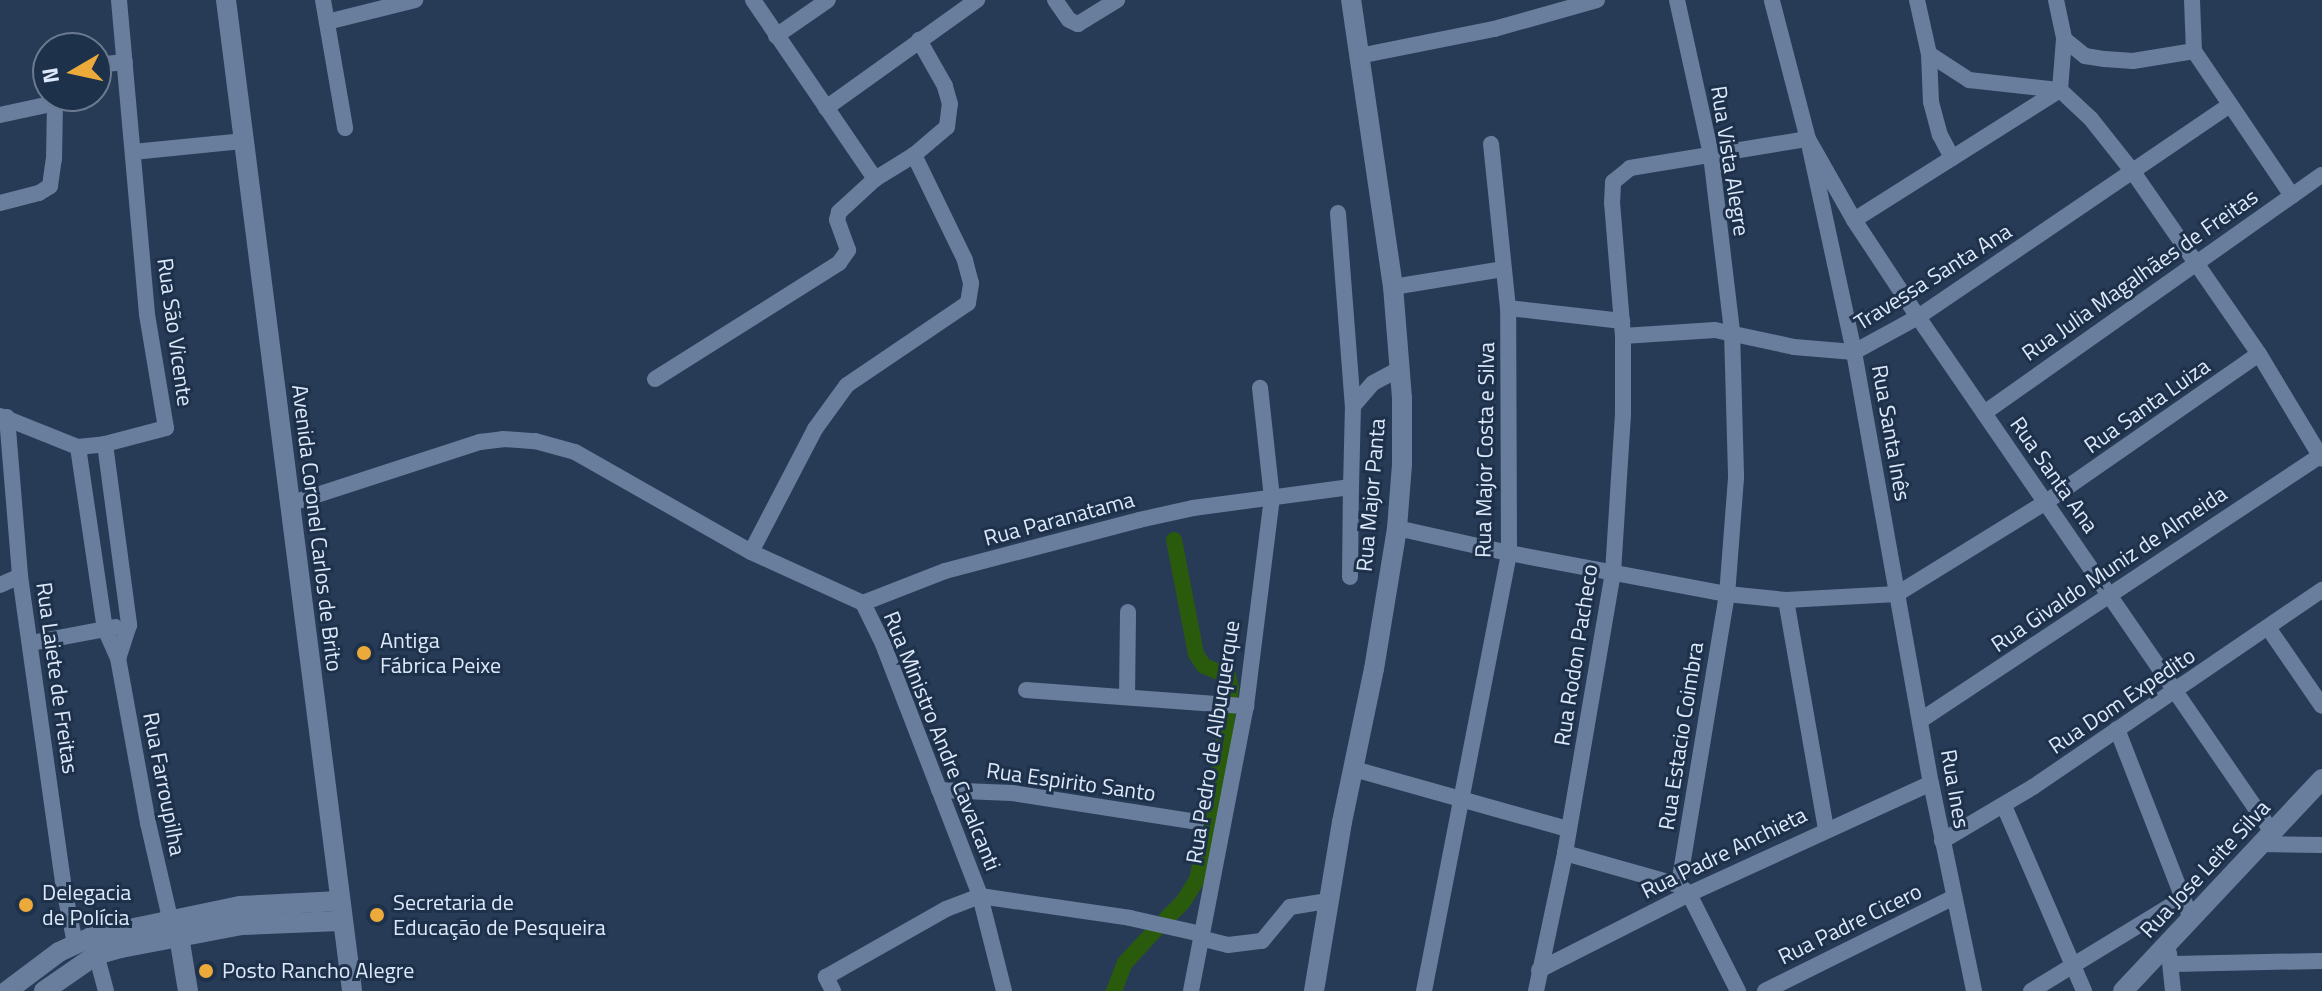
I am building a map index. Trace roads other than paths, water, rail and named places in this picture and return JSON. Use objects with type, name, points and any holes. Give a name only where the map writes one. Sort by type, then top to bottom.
[{"type":"main road","name":"Avenida Coronel Carlos de Brito","points":[[226,0],[352,991]]},
{"type":"main road","name":"Rua Major Panta","points":[[1314,991],[1327,901],[1374,669],[1397,528],[1402,451],[1393,287],[1351,0]]},
{"type":"main road","name":"Rua Jose Leite Silva","points":[[2123,991],[2169,954],[2186,907],[2266,838],[2322,779]]},
{"type":"main road","points":[[6,991],[87,945],[240,906],[340,911]]},
{"type":"main road","points":[[175,924],[188,991]]},
{"type":"main road","points":[[44,991],[87,945]]},
{"type":"street","name":"Rua São Vicente","points":[[78,447],[105,444],[166,428],[147,314],[119,0]]},
{"type":"street","points":[[323,0],[345,128]]},
{"type":"street","points":[[327,22],[415,0]]},
{"type":"street","points":[[753,0],[875,179]]},
{"type":"street","points":[[776,36],[828,0]]},
{"type":"street","points":[[826,108],[977,0]]},
{"type":"street","points":[[1055,0],[1069,20],[1078,24],[1117,0]]},
{"type":"street","points":[[1359,56],[1494,29],[1597,0]]},
{"type":"street","name":"Rua Vista Alegre","points":[[1677,0],[1711,155],[1732,331],[1736,478],[1727,594]]},
{"type":"street","points":[[1917,0],[1929,54],[1931,102],[1940,135],[1952,158]]},
{"type":"street","points":[[2056,0],[2064,39],[2060,90]]},
{"type":"street","points":[[2192,0],[2194,51],[2228,106],[2292,196]]},
{"type":"street","name":"Rua Santa Inês","points":[[1772,1],[1808,139],[1854,352],[1897,594]]},
{"type":"street","points":[[2064,39],[2085,56],[2119,60],[2156,59],[2194,51]]},
{"type":"street","points":[[655,379],[839,263],[848,250],[837,220],[839,212],[875,179],[914,155],[947,127],[950,104],[945,86],[919,40]]},
{"type":"street","points":[[1929,54],[1969,80],[2060,90],[2091,119],[2133,172],[2259,354],[2321,457]]},
{"type":"street","points":[[112,63],[125,62]]},
{"type":"street","points":[[1854,220],[2060,90]]},
{"type":"street","points":[[0,115],[32,106]]},
{"type":"street","name":"Travessa Santa Ana","points":[[1508,308],[1622,329],[1732,331],[1794,347],[1854,352],[1918,317],[2228,106]]},
{"type":"street","points":[[0,203],[39,193],[50,186],[55,112]]},
{"type":"street","points":[[1622,329],[1612,203],[1613,182],[1625,169],[1808,139]]},
{"type":"street","name":"Rua Santa Ana","points":[[1808,139],[1854,220],[2175,692],[2266,838]]},
{"type":"street","points":[[133,152],[244,141]]},
{"type":"street","name":"Rua Major Costa e Silva","points":[[1424,991],[1509,553],[1508,308],[1491,144]]},
{"type":"street","points":[[751,552],[815,429],[847,385],[968,303],[971,283],[965,260],[914,155]]},
{"type":"street","name":"Rua Julia Magalhães de Freitas","points":[[1984,413],[2322,175]]},
{"type":"street","points":[[1338,213],[1353,406],[1350,577]]},
{"type":"street","points":[[1393,287],[1503,269]]},
{"type":"street","name":"Rua Rodon Pacheco","points":[[1536,991],[1565,853],[1613,573],[1623,414],[1622,329]]},
{"type":"street","name":"Rua Santa Luiza","points":[[1897,594],[2046,502],[2259,354]]},
{"type":"street","points":[[1353,406],[1373,383],[1399,369]]},
{"type":"street","name":"Rua Pedro de Albuquerque","points":[[1191,991],[1233,706],[1272,498],[1260,388]]},
{"type":"street","points":[[3,416],[78,447]]},
{"type":"street","name":"Rua Laiete de Freitas","points":[[3,416],[20,576],[64,889],[106,991]]},
{"type":"street","points":[[289,504],[480,442],[503,439],[535,441],[575,452],[751,552],[863,603]]},
{"type":"street","name":"Rua Farroupilha","points":[[105,444],[129,625],[118,658]]},
{"type":"street","name":"Rua Farroupilha","points":[[78,447],[105,629],[118,658],[148,823],[175,924]]},
{"type":"street","name":"Rua Givaldo Muniz de Almeida","points":[[1921,720],[2321,457]]},
{"type":"street","name":"Rua Paranatama","points":[[863,603],[945,571],[1139,520],[1193,508],[1351,487]]},
{"type":"street","points":[[1397,528],[1509,553],[1727,594],[1786,600],[1897,594]]},
{"type":"street","points":[[0,585],[20,576]]},
{"type":"street","name":"Rua Dom Expedito","points":[[1942,841],[2004,806],[2269,629],[2322,590]]},
{"type":"street","name":"Rua Estacio Coimbra","points":[[1684,890],[1727,594]]},
{"type":"street","name":"Rua Ines","points":[[1897,594],[1942,841],[1974,991]]},
{"type":"street","points":[[1786,600],[1826,829]]},
{"type":"street","name":"Rua Ministro Andre Cavalcanti","points":[[863,603],[883,644],[980,896],[1004,991]]},
{"type":"street","points":[[1127,697],[1128,612]]},
{"type":"street","points":[[31,643],[129,625]]},
{"type":"street","points":[[2269,629],[2322,706]]},
{"type":"street","points":[[1026,690],[1233,706]]},
{"type":"street","points":[[2031,991],[2186,907],[2117,729]]},
{"type":"street","points":[[1354,769],[1568,829]]},
{"type":"street","name":"Rua Padre Anchieta","points":[[1539,970],[1684,890],[1931,783]]},
{"type":"street","name":"Rua Espirito Santo","points":[[939,790],[1012,793],[1197,822]]},
{"type":"street","points":[[2004,806],[2084,991]]},
{"type":"street","points":[[2266,838],[2322,845]]},
{"type":"street","points":[[1565,853],[1684,890],[1738,991]]},
{"type":"street","points":[[829,984],[946,909],[980,896],[1130,918],[1228,945],[1262,941],[1290,907],[1327,901]]},
{"type":"street","name":"Rua Padre Cicero","points":[[1765,991],[1954,897]]},
{"type":"street","points":[[2173,991],[2169,954],[2322,961]]},
{"type":"street","points":[[0,980],[6,991]]},
{"type":"waterway","points":[[1166,919],[1183,902],[1197,880],[1220,768],[1231,688],[1228,676],[1204,666],[1196,654],[1174,540]]},
{"type":"waterway","points":[[1114,991],[1125,963],[1158,927]]},
{"type":"place","name":"Antiga Fábrica Peixe","points":[[364,653]]},
{"type":"place","name":"Delegacia de Polícia","points":[[26,905]]},
{"type":"place","name":"Secretaria de Educação de Pesqueira","points":[[377,915]]},
{"type":"place","name":"Posto Rancho Alegre","points":[[206,971]]}]
